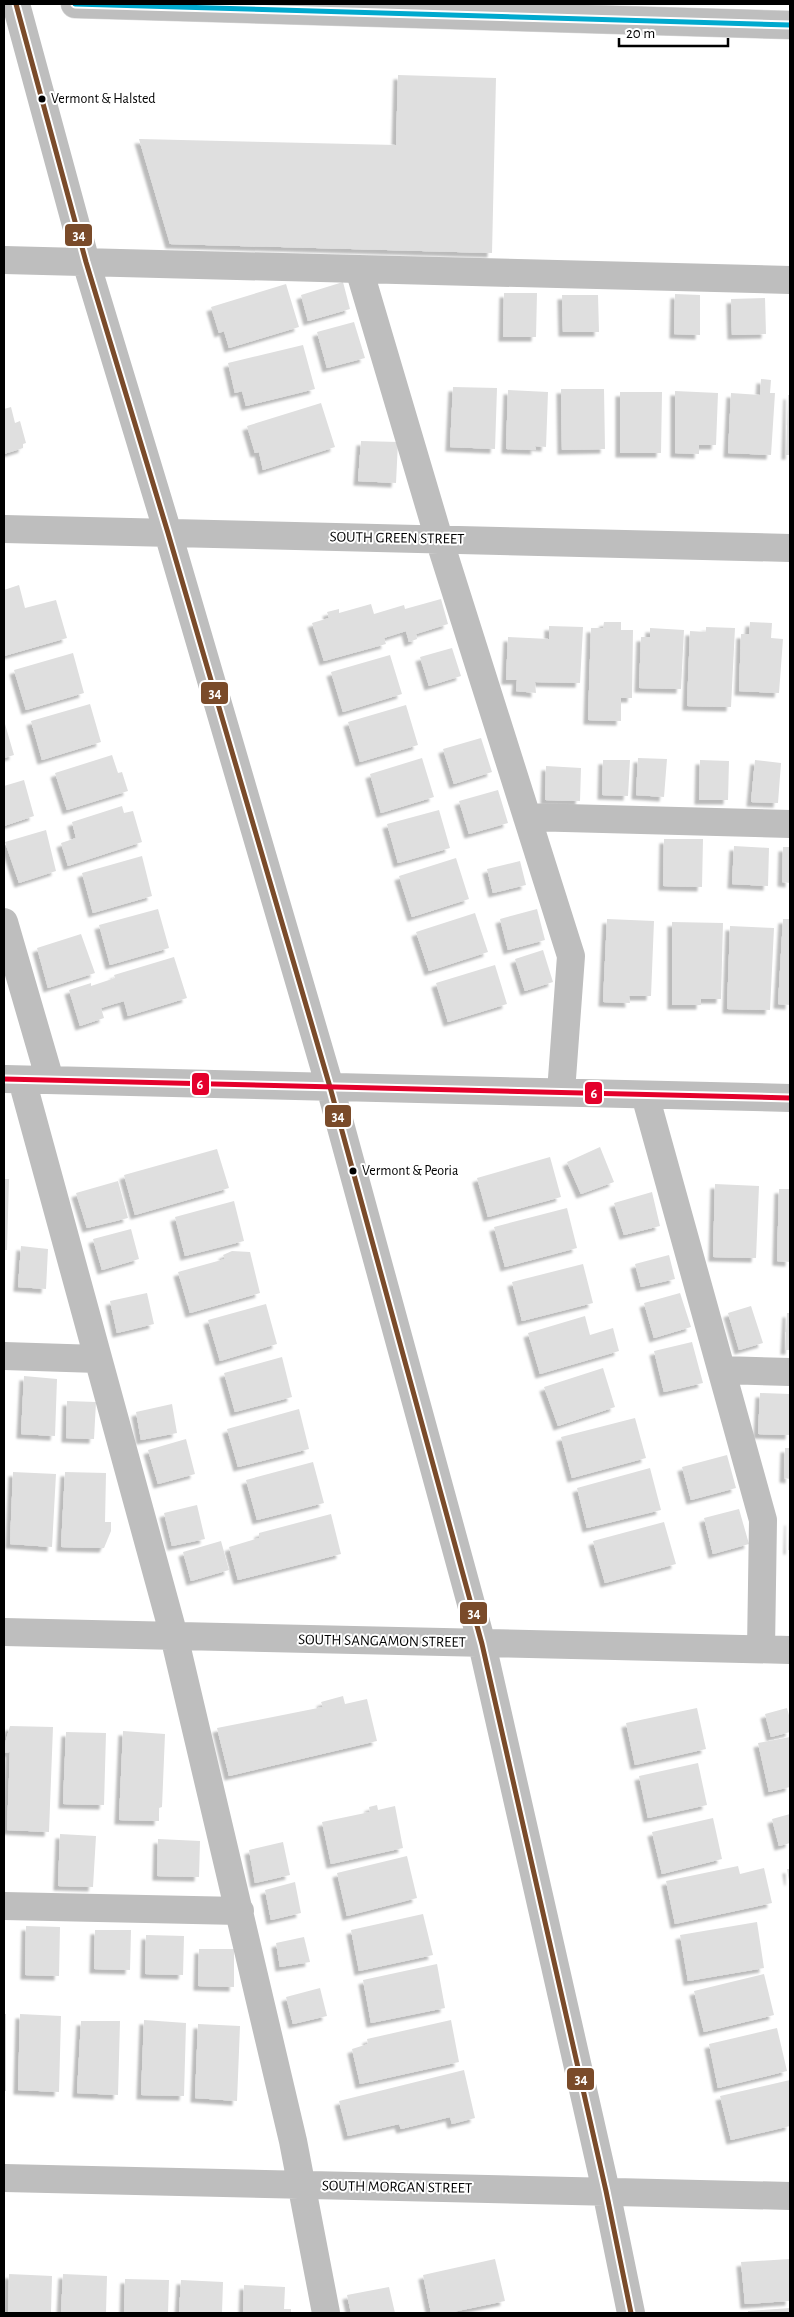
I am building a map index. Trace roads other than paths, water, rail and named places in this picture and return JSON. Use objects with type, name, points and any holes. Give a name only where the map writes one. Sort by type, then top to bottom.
[{"type":"street","points":[[16,4],[86,262],[168,532],[330,1087],[482,1644],[606,2191],[631,2313]]},
{"type":"street","points":[[75,4],[790,25]]},
{"type":"street","points":[[4,260],[790,280]]},
{"type":"street","points":[[359,269],[439,539],[571,956],[561,1092]]},
{"type":"street","name":"SOUTH GREEN STREET","points":[[4,529],[790,548]]},
{"type":"street","points":[[528,817],[790,824]]},
{"type":"street","points":[[4,922],[50,1080]]},
{"type":"street","points":[[326,2313],[303,2185],[174,1636],[98,1359],[13,1079],[790,1098]]},
{"type":"street","points":[[645,1094],[763,1520],[761,1649]]},
{"type":"street","points":[[4,1356],[98,1359]]},
{"type":"street","points":[[722,1370],[790,1372]]},
{"type":"street","name":"SOUTH SANGAMON STREET","points":[[4,1632],[790,1650]]},
{"type":"street","points":[[4,1906],[240,1911]]},
{"type":"street","name":"SOUTH MORGAN STREET","points":[[4,2178],[790,2196]]},
{"type":"place","name":"Vermont & Halsted","points":[[42,99]]},
{"type":"place","name":"Vermont & Peoria","points":[[353,1171]]}]
